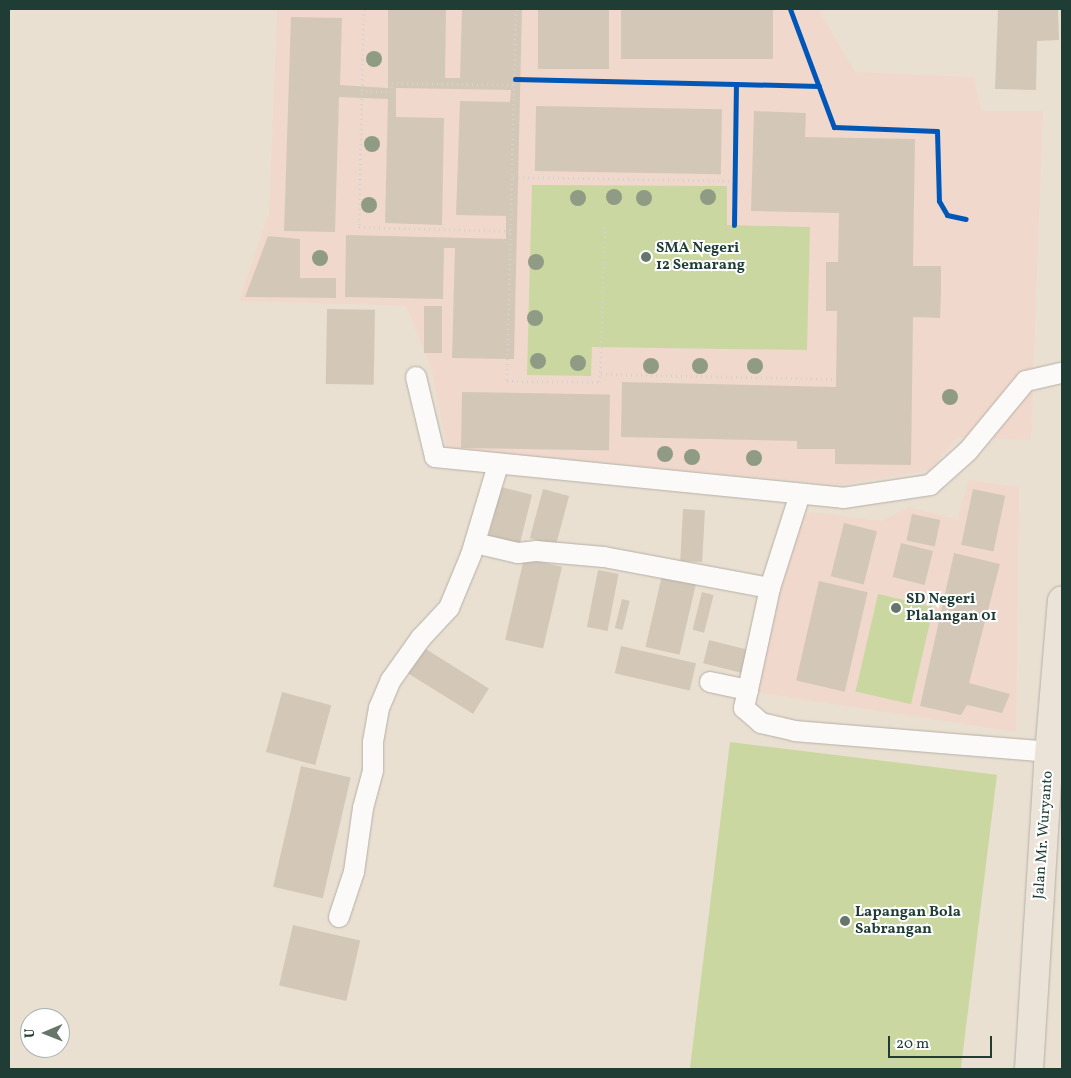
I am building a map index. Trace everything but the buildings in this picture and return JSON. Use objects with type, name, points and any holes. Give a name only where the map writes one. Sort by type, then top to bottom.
[{"type":"main road","name":"Jalan Mr. Wuryanto","points":[[1029,1069],[1062,601]]},
{"type":"lane","points":[[416,377],[435,457],[498,465],[843,498],[930,485],[968,451],[1026,381],[1062,372]]},
{"type":"lane","points":[[339,917],[354,872],[363,808],[373,770],[373,742],[379,708],[391,680],[421,638],[450,608],[475,543],[498,465]]},
{"type":"lane","points":[[800,494],[770,588],[744,708],[761,723],[795,731],[1050,752]]},
{"type":"lane","points":[[475,543],[518,553],[536,551],[604,557],[770,588]]},
{"type":"lane","points":[[710,682],[748,690]]},
{"type":"path","points":[[364,9],[359,227],[512,231]]},
{"type":"path","points":[[516,9],[507,381],[600,382],[604,223]]},
{"type":"path","points":[[361,91],[391,92],[392,83],[515,82],[525,80]]},
{"type":"path","points":[[735,171],[735,190]]},
{"type":"path","points":[[513,176],[735,181]]},
{"type":"path","points":[[601,374],[836,379]]},
{"type":"shaded area","name":"SMA Negeri 12 Semarang","points":[[277,9],[818,9],[855,72],[974,77],[981,111],[1043,111],[1031,440],[957,438],[930,470],[841,485],[447,448],[432,371],[406,306],[239,301],[269,213]]},
{"type":"shaded area","name":"SD Negeri Plalangan 01","points":[[969,480],[1019,487],[1016,732],[756,692],[794,524],[811,512],[882,521],[908,507],[957,519]]},
{"type":"green space","points":[[532,185],[727,186],[727,225],[810,227],[807,350],[592,347],[591,376],[527,375]]},
{"type":"green space","points":[[878,594],[934,607],[911,704],[856,691]]},
{"type":"green space","name":"Lapangan Bola Sabrangan","points":[[730,742],[997,775],[961,1069],[690,1069]]},
{"type":"cycle path","points":[[790,9],[834,127],[937,131],[939,201],[947,215],[966,219]]},
{"type":"cycle path","points":[[515,79],[736,84]]},
{"type":"cycle path","points":[[734,225],[736,84],[819,86]]},
{"type":"place","name":"SMA Negeri 12 Semarang","points":[[646,257]]},
{"type":"place","name":"SD Negeri Plalangan 01","points":[[896,608]]},
{"type":"place","name":"Lapangan Bola Sabrangan","points":[[845,921]]}]
